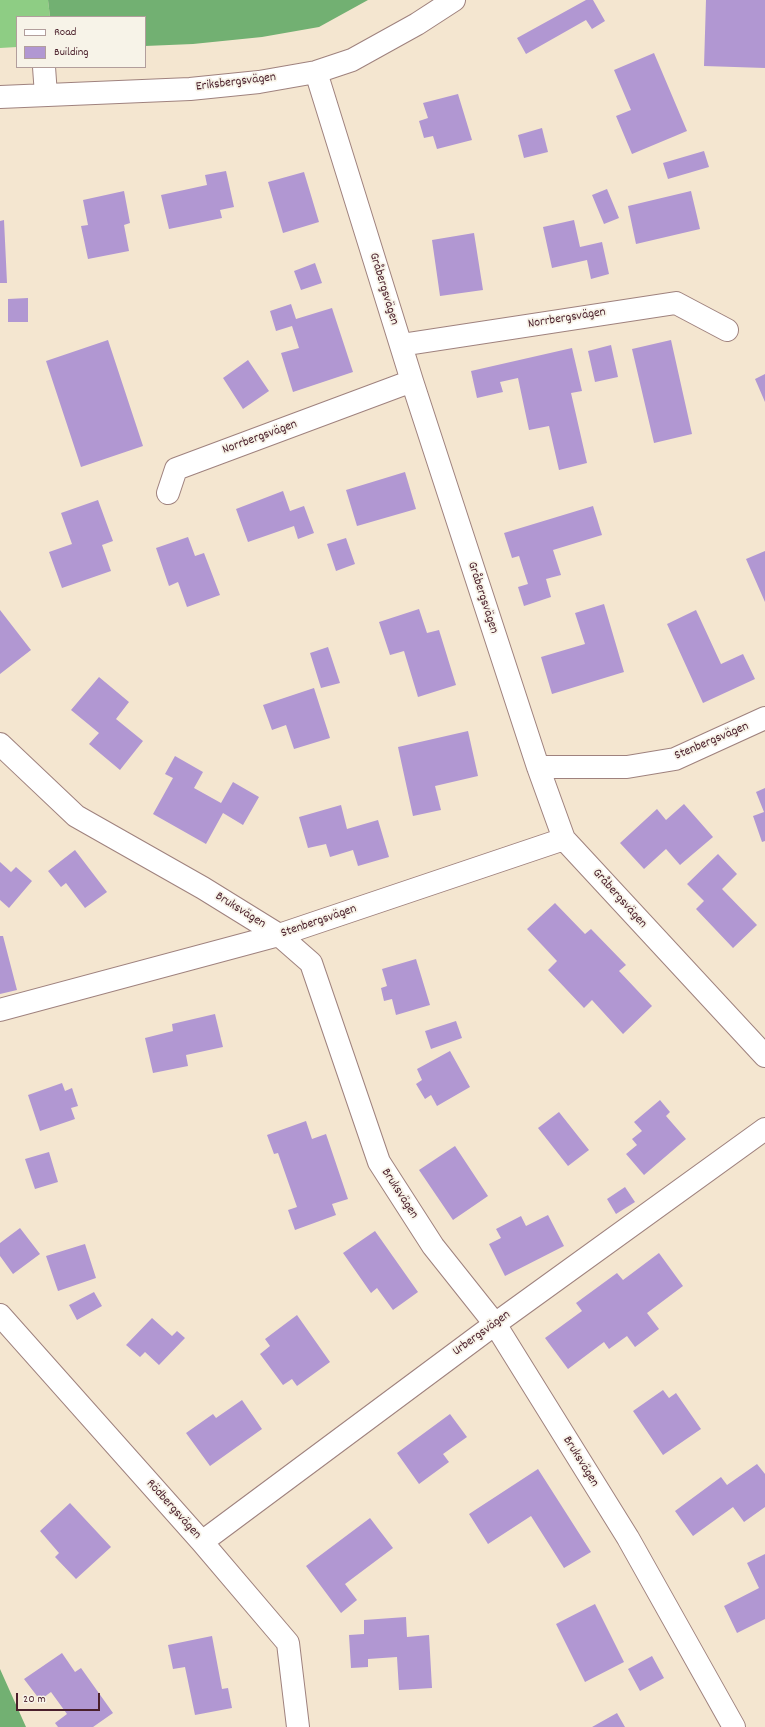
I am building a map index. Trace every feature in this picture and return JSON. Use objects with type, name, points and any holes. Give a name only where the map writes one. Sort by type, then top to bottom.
[{"type":"street","name":"Eriksbergsvägen","points":[[0,97],[190,89],[260,82],[316,72],[352,60],[417,24],[454,0]]},
{"type":"street","points":[[44,68],[46,96]]},
{"type":"street","name":"Gråbergsvägen","points":[[316,72],[400,345],[538,767],[564,839],[765,1056]]},
{"type":"street","name":"Norrbergsvägen","points":[[400,345],[676,303],[727,330]]},
{"type":"street","name":"Norrbergsvägen","points":[[168,493],[176,469],[412,381]]},
{"type":"street","name":"Stenbergsvägen","points":[[538,767],[627,767],[675,759],[765,718]]},
{"type":"street","name":"Bruksvägen","points":[[0,744],[76,816],[202,888],[279,935],[310,963],[378,1162],[433,1246],[495,1324],[628,1538],[734,1727]]},
{"type":"street","name":"Stenbergsvägen","points":[[0,1010],[279,935],[564,839]]},
{"type":"street","name":"Urbergsvägen","points":[[202,1542],[495,1324],[765,1129]]},
{"type":"street","name":"Rödbergsvägen","points":[[0,1315],[202,1542],[288,1643],[298,1727]]},
{"type":"green space","points":[[0,0],[48,0],[50,16],[16,16],[16,47],[0,48]]},
{"type":"green space","points":[[48,0],[368,0],[319,27],[262,37],[193,44],[146,46],[146,16],[50,16]]},
{"type":"green space","points":[[0,1669],[26,1727],[0,1727]]},
{"type":"building","points":[[586,0],[593,0],[605,21],[592,29],[586,20],[526,54],[517,38]]},
{"type":"building","points":[[706,0],[765,0],[765,68],[704,66]]},
{"type":"building","points":[[654,53],[687,131],[632,154],[616,116],[631,110],[614,70]]},
{"type":"building","points":[[458,94],[472,140],[437,149],[433,136],[424,138],[419,121],[428,118],[423,103]]},
{"type":"building","points":[[542,128],[548,152],[524,158],[518,135]]},
{"type":"building","points":[[704,151],[709,167],[668,179],[663,163]]},
{"type":"building","points":[[226,171],[234,207],[220,210],[222,218],[169,229],[161,195],[207,185],[205,175]]},
{"type":"building","points":[[304,172],[319,222],[283,233],[268,182]]},
{"type":"building","points":[[607,189],[619,218],[604,224],[592,195]]},
{"type":"building","points":[[124,191],[130,223],[124,225],[129,251],[88,259],[81,226],[88,225],[83,200]]},
{"type":"building","points":[[691,191],[700,229],[636,244],[628,206]]},
{"type":"building","points":[[4,220],[7,283],[0,283],[0,221]]},
{"type":"building","points":[[574,220],[580,247],[602,242],[609,274],[591,279],[587,260],[552,268],[543,227]]},
{"type":"building","points":[[474,233],[483,290],[440,296],[432,240]]},
{"type":"building","points":[[315,263],[322,283],[301,290],[294,271]]},
{"type":"building","points":[[28,298],[28,322],[8,322],[8,299]]},
{"type":"building","points":[[291,304],[296,319],[332,308],[353,372],[293,392],[281,353],[299,348],[292,326],[276,331],[270,311]]},
{"type":"building","points":[[108,340],[143,446],[81,467],[46,361]]},
{"type":"building","points":[[671,340],[692,434],[654,443],[632,349]]},
{"type":"building","points":[[611,345],[618,377],[595,382],[588,351]]},
{"type":"building","points":[[572,348],[582,391],[571,393],[587,463],[559,470],[549,426],[529,430],[518,378],[500,382],[503,392],[477,398],[471,371]]},
{"type":"building","points":[[248,360],[269,391],[243,409],[223,378]]},
{"type":"building","points":[[765,374],[765,402],[755,379]]},
{"type":"building","points":[[405,472],[416,509],[357,526],[346,490]]},
{"type":"building","points":[[283,491],[290,511],[304,506],[314,533],[298,539],[294,526],[248,542],[236,509]]},
{"type":"building","points":[[98,500],[113,541],[102,545],[111,571],[62,588],[49,552],[72,544],[61,513]]},
{"type":"building","points":[[593,506],[602,535],[553,550],[561,575],[546,579],[551,597],[524,606],[518,587],[528,584],[519,556],[512,558],[504,533]]},
{"type":"building","points":[[188,537],[195,556],[204,553],[220,595],[187,607],[178,582],[169,586],[156,548]]},
{"type":"building","points":[[346,538],[355,564],[336,571],[327,544]]},
{"type":"building","points":[[765,551],[765,602],[746,559]]},
{"type":"building","points":[[604,604],[624,672],[552,694],[541,657],[585,644],[575,613]]},
{"type":"building","points":[[419,609],[427,633],[439,630],[456,685],[418,697],[404,651],[390,655],[379,622]]},
{"type":"building","points":[[0,610],[31,650],[0,674]]},
{"type":"building","points":[[696,610],[721,664],[743,654],[755,679],[703,703],[667,624]]},
{"type":"building","points":[[328,647],[340,683],[321,688],[310,653]]},
{"type":"building","points":[[99,677],[129,702],[116,719],[143,741],[120,770],[89,744],[99,733],[71,710]]},
{"type":"building","points":[[314,688],[330,738],[294,749],[286,725],[272,730],[263,705]]},
{"type":"building","points":[[468,731],[478,776],[435,786],[441,810],[413,816],[398,747]]},
{"type":"building","points":[[175,756],[203,772],[194,788],[221,803],[233,782],[259,797],[243,825],[223,813],[206,844],[153,814],[173,778],[165,774]]},
{"type":"building","points":[[765,788],[765,841],[762,842],[753,816],[764,812],[756,792]]},
{"type":"building","points":[[684,804],[713,837],[680,865],[666,849],[644,869],[620,843],[657,809],[666,820]]},
{"type":"building","points":[[341,805],[347,829],[378,820],[389,857],[358,866],[353,850],[330,857],[326,844],[308,848],[299,817]]},
{"type":"building","points":[[75,850],[107,892],[85,908],[66,883],[61,887],[48,871]]},
{"type":"building","points":[[718,854],[737,874],[722,889],[757,925],[733,948],[696,909],[704,901],[687,884]]},
{"type":"building","points":[[0,862],[11,872],[16,867],[32,881],[9,908],[0,900]]},
{"type":"building","points":[[555,903],[585,934],[591,929],[626,965],[619,971],[652,1006],[623,1034],[592,1000],[584,1008],[548,970],[557,961],[527,929]]},
{"type":"building","points":[[0,936],[3,936],[17,990],[0,994]]},
{"type":"building","points":[[416,959],[430,1005],[396,1015],[392,999],[384,1001],[381,988],[387,986],[382,969]]},
{"type":"building","points":[[215,1014],[223,1047],[186,1055],[188,1066],[153,1073],[145,1038],[173,1031],[172,1024]]},
{"type":"building","points":[[456,1021],[462,1038],[431,1049],[425,1031]]},
{"type":"building","points":[[450,1051],[470,1087],[437,1106],[431,1095],[425,1099],[416,1084],[422,1080],[417,1069]]},
{"type":"building","points":[[62,1083],[65,1091],[72,1088],[78,1106],[71,1108],[75,1119],[40,1131],[28,1095]]},
{"type":"building","points":[[660,1100],[670,1112],[666,1116],[686,1139],[644,1175],[626,1154],[637,1145],[632,1139],[642,1131],[634,1122]]},
{"type":"building","points":[[559,1112],[589,1150],[568,1166],[538,1128]]},
{"type":"building","points":[[306,1121],[312,1139],[326,1134],[348,1199],[332,1204],[336,1215],[295,1230],[288,1210],[297,1207],[278,1153],[274,1154],[267,1135]]},
{"type":"building","points":[[455,1146],[488,1196],[453,1220],[419,1170]]},
{"type":"building","points":[[49,1152],[58,1182],[35,1189],[25,1159]]},
{"type":"building","points":[[625,1187],[635,1202],[616,1214],[607,1199]]},
{"type":"building","points":[[548,1215],[564,1246],[505,1276],[489,1244],[501,1238],[496,1229],[521,1216],[526,1226]]},
{"type":"building","points":[[20,1228],[40,1254],[13,1274],[0,1256],[0,1243]]},
{"type":"building","points":[[375,1231],[418,1292],[393,1310],[377,1288],[371,1293],[343,1253]]},
{"type":"building","points":[[85,1244],[96,1278],[58,1291],[46,1256]]},
{"type":"building","points":[[659,1253],[683,1286],[647,1313],[659,1329],[635,1347],[627,1336],[609,1349],[604,1342],[568,1369],[545,1338],[582,1311],[576,1303],[617,1273],[623,1280]]},
{"type":"building","points":[[94,1292],[102,1306],[77,1320],[69,1305]]},
{"type":"building","points":[[297,1315],[330,1362],[297,1386],[292,1379],[283,1385],[260,1354],[270,1346],[265,1339]]},
{"type":"building","points":[[152,1318],[172,1336],[177,1331],[185,1338],[159,1365],[145,1352],[140,1357],[126,1345]]},
{"type":"building","points":[[663,1390],[669,1398],[676,1393],[701,1429],[663,1455],[633,1411]]},
{"type":"building","points":[[242,1400],[262,1429],[210,1466],[186,1433],[213,1414],[216,1418]]},
{"type":"building","points":[[450,1414],[467,1437],[443,1454],[449,1462],[419,1484],[397,1453]]},
{"type":"building","points":[[757,1464],[765,1474],[765,1507],[744,1522],[733,1507],[693,1536],[675,1511],[721,1477],[727,1485]]},
{"type":"building","points":[[538,1469],[591,1552],[564,1568],[531,1516],[488,1544],[469,1514]]},
{"type":"building","points":[[70,1503],[111,1547],[76,1579],[55,1557],[59,1553],[40,1531]]},
{"type":"building","points":[[370,1518],[393,1548],[345,1584],[357,1600],[341,1613],[306,1566]]},
{"type":"building","points":[[765,1554],[765,1619],[737,1633],[724,1606],[759,1588],[747,1563]]},
{"type":"building","points":[[595,1604],[624,1662],[585,1682],[556,1624]]},
{"type":"building","points":[[406,1617],[407,1637],[429,1635],[432,1688],[399,1690],[397,1657],[368,1659],[368,1667],[351,1668],[349,1635],[364,1634],[364,1620]]},
{"type":"building","points":[[212,1636],[222,1689],[228,1688],[232,1708],[195,1715],[185,1667],[173,1669],[168,1645]]},
{"type":"building","points":[[62,1653],[75,1672],[81,1668],[113,1713],[93,1727],[58,1727],[55,1723],[67,1714],[51,1692],[40,1700],[24,1679]]},
{"type":"building","points":[[652,1656],[664,1678],[640,1691],[628,1669]]},
{"type":"building","points":[[617,1713],[625,1727],[592,1727]]}]
